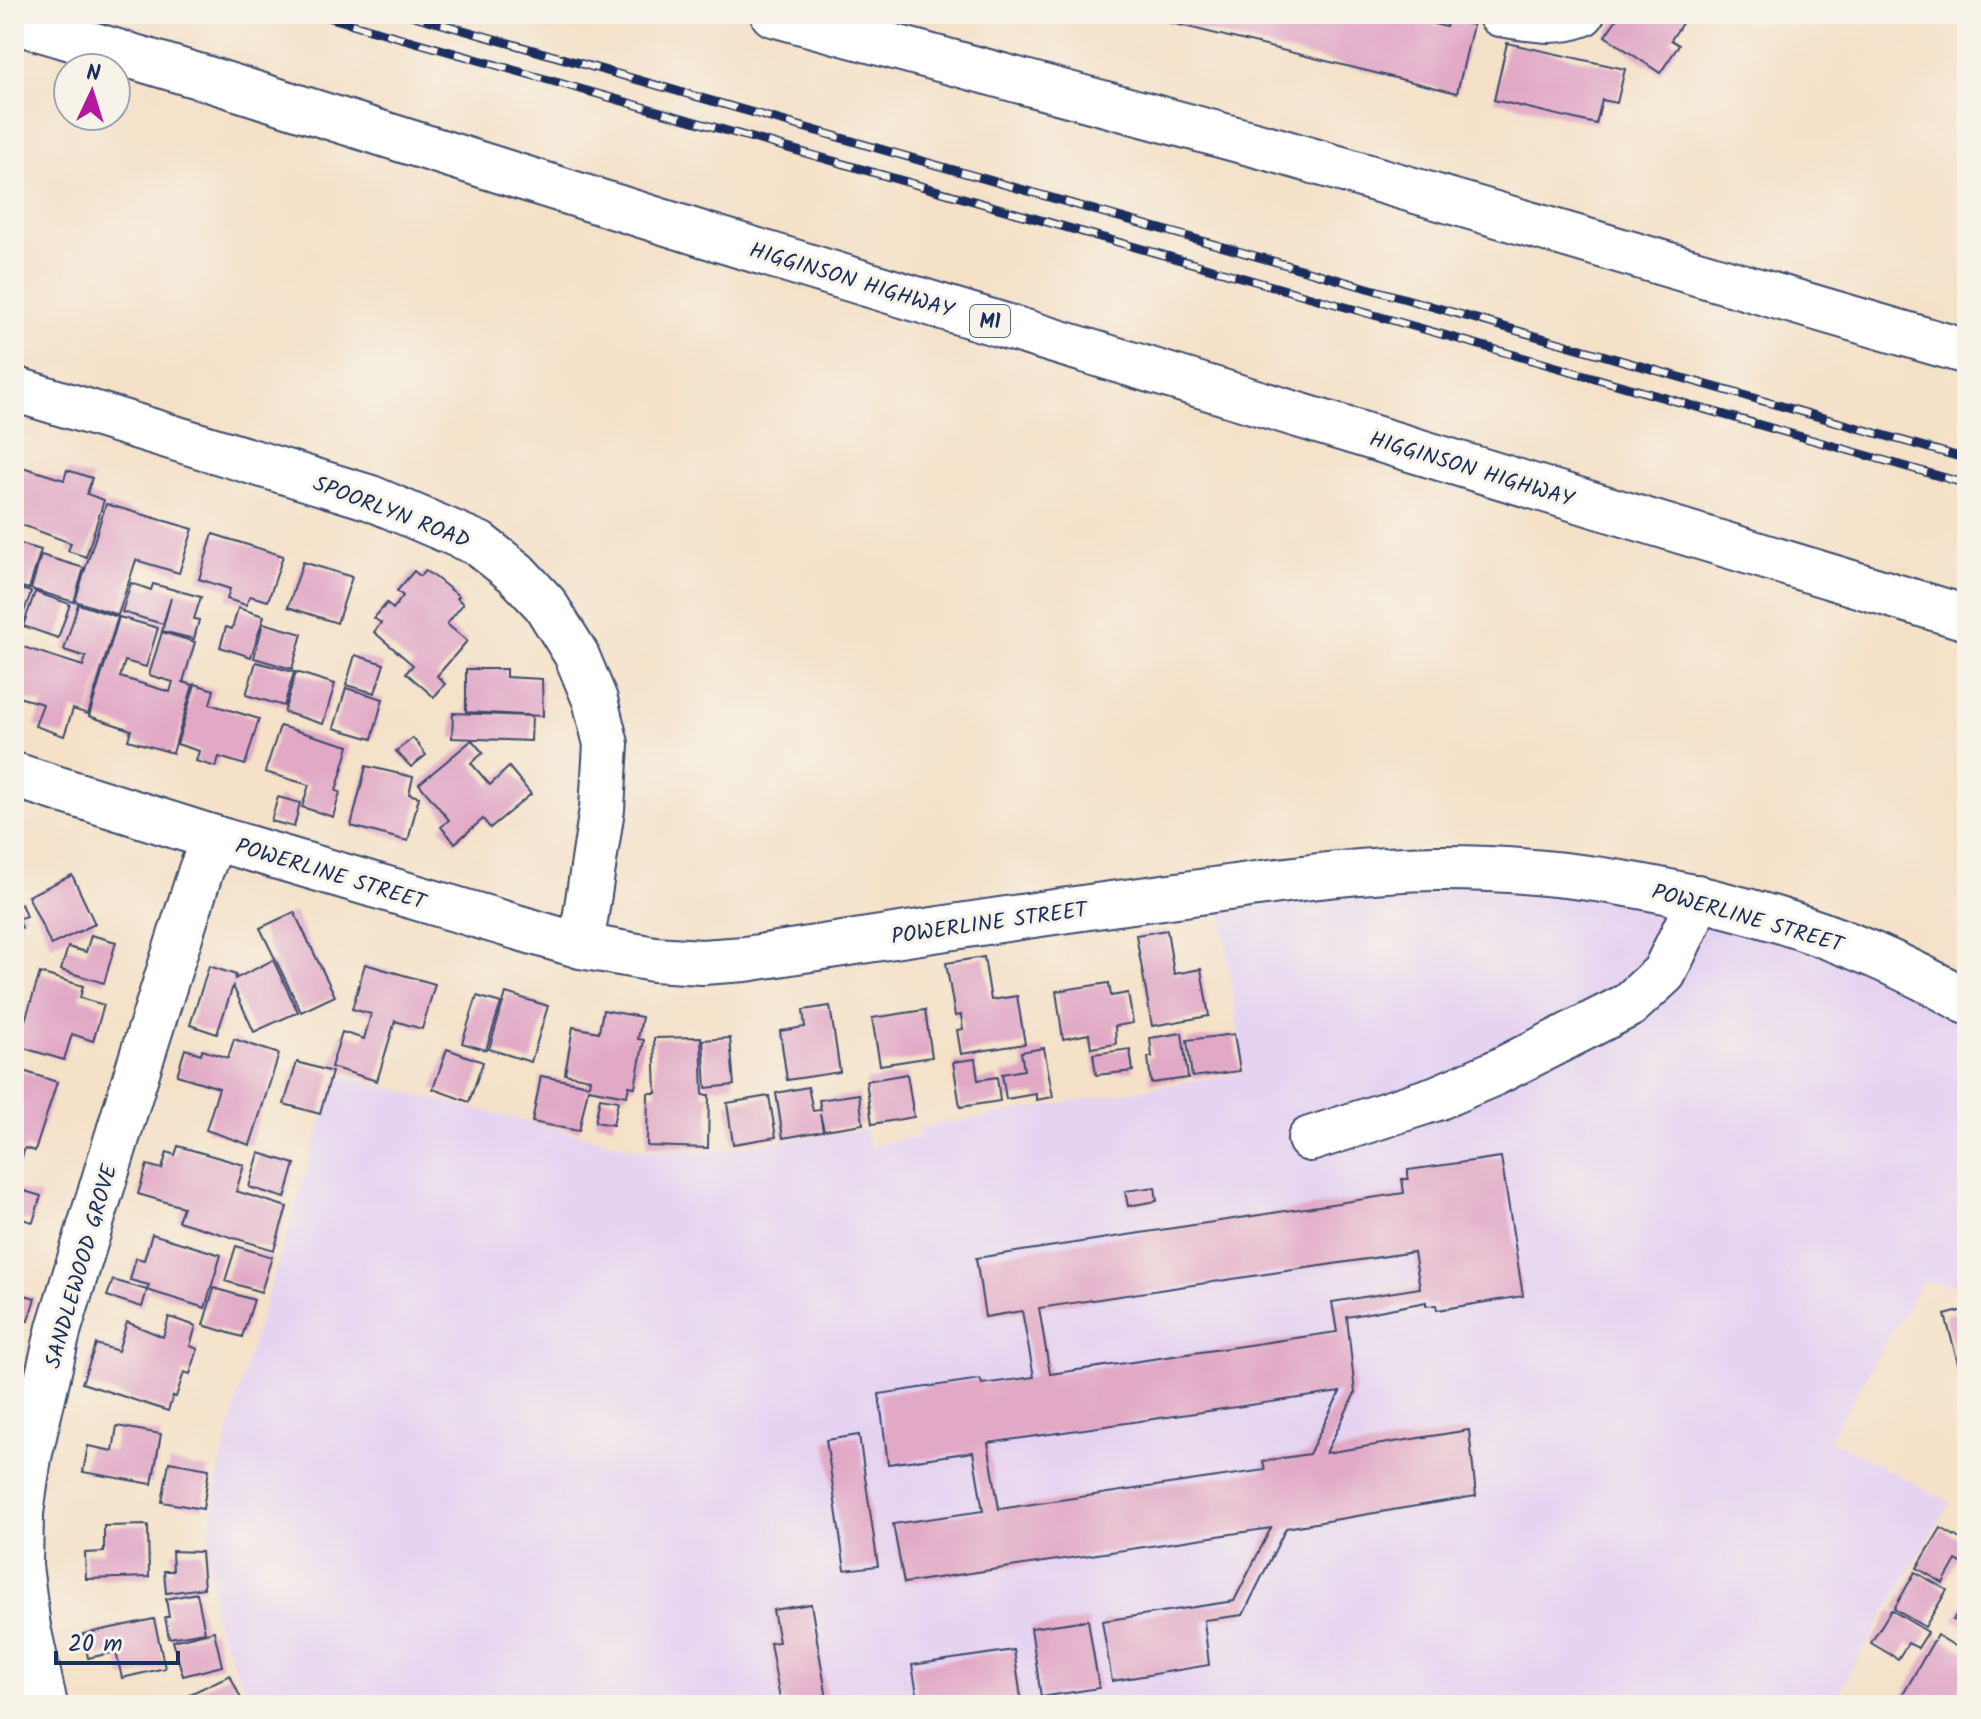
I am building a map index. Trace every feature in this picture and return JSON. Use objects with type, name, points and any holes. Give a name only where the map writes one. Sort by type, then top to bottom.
[{"type":"main road","points":[[773,14],[1276,150],[1967,352]]},
{"type":"main road","points":[[1513,15],[1549,21],[1582,14]]},
{"type":"main road","name":"HIGGINSON HIGHWAY","points":[[14,21],[747,248],[1967,618]]},
{"type":"main road","name":"SPOORLYN ROAD","points":[[14,389],[371,498],[479,544],[516,573],[545,604],[576,654],[595,700],[606,744],[602,809],[581,946]]},
{"type":"main road","name":"POWERLINE STREET","points":[[14,775],[214,838],[581,946],[654,959],[702,962],[745,959],[1045,912],[1312,876],[1434,868],[1493,869],[1576,877],[1697,897],[1876,955],[1967,1002]]},
{"type":"main road","name":"SANDLEWOOD GROVE","points":[[45,1705],[28,1627],[20,1566],[21,1513],[29,1457],[59,1328],[138,1069],[214,838]]},
{"type":"main road","points":[[1310,1139],[1437,1098],[1495,1073],[1629,1005],[1664,973],[1697,897]]},
{"type":"shaded area","points":[[1571,874],[1967,1001],[1967,1292],[1953,1285],[1922,1282],[1829,1439],[1950,1502],[1831,1705],[252,1705],[217,1627],[207,1551],[219,1471],[249,1354],[337,1075],[642,1150],[708,1151],[865,1129],[870,1146],[920,1136],[918,1128],[1243,1072],[1219,888]]},
{"type":"building","points":[[1135,14],[1393,14],[1446,27],[1448,20],[1473,25],[1457,93]]},
{"type":"building","points":[[1615,14],[1688,14],[1671,40],[1679,45],[1660,73],[1605,36],[1618,17]]},
{"type":"building","points":[[1507,43],[1625,69],[1617,103],[1602,100],[1596,124],[1494,100]]},
{"type":"building","points":[[19,466],[64,480],[67,470],[92,478],[87,494],[104,500],[86,557],[68,551],[71,543],[14,522],[14,483]]},
{"type":"building","points":[[106,504],[193,529],[179,573],[136,560],[118,615],[75,601]]},
{"type":"building","points":[[213,534],[283,556],[268,601],[250,596],[246,605],[227,599],[230,589],[199,579]]},
{"type":"building","points":[[14,542],[41,550],[29,589],[14,585]]},
{"type":"building","points":[[41,555],[84,568],[74,602],[31,589]]},
{"type":"building","points":[[303,562],[352,577],[337,623],[288,607]]},
{"type":"building","points":[[414,571],[420,576],[425,571],[435,577],[459,596],[457,598],[463,604],[447,624],[467,641],[437,676],[445,684],[434,697],[406,673],[413,665],[374,632],[381,623],[374,618],[387,603],[393,609],[403,596],[397,591]]},
{"type":"building","points":[[131,583],[151,590],[153,584],[201,597],[194,619],[199,620],[194,639],[162,631],[171,598],[163,624],[122,612]]},
{"type":"building","points":[[14,587],[31,592],[18,629],[14,628]]},
{"type":"building","points":[[35,592],[70,604],[58,638],[23,626]]},
{"type":"building","points":[[78,604],[118,617],[88,714],[73,709],[64,736],[35,726],[43,704],[18,697],[14,707],[14,644],[83,666],[86,657],[64,650]]},
{"type":"building","points":[[238,608],[264,616],[251,657],[220,647],[226,627],[232,629]]},
{"type":"building","points":[[119,617],[158,628],[146,667],[125,661],[120,677],[170,692],[173,682],[149,675],[162,632],[195,642],[183,682],[193,685],[173,753],[128,740],[131,730],[89,716]]},
{"type":"building","points":[[263,623],[302,634],[292,669],[254,658]]},
{"type":"building","points":[[355,655],[384,664],[375,693],[346,685]]},
{"type":"building","points":[[256,662],[294,672],[284,706],[246,695]]},
{"type":"building","points":[[466,669],[506,669],[506,677],[542,679],[543,716],[466,712]]},
{"type":"building","points":[[296,672],[335,684],[323,724],[284,712]]},
{"type":"building","points":[[195,684],[214,690],[210,704],[259,719],[245,765],[219,757],[216,767],[196,761],[199,751],[177,744]]},
{"type":"building","points":[[346,688],[383,699],[372,739],[334,728]]},
{"type":"building","points":[[453,713],[532,716],[531,741],[452,738]]},
{"type":"building","points":[[280,726],[349,746],[336,791],[340,792],[333,817],[302,807],[309,785],[265,772]]},
{"type":"building","points":[[413,738],[426,755],[411,767],[396,751]]},
{"type":"building","points":[[472,740],[483,753],[471,763],[490,785],[509,767],[531,794],[490,828],[483,819],[455,843],[441,827],[449,820],[419,784]]},
{"type":"building","points":[[366,766],[413,777],[409,794],[419,797],[408,841],[351,826]]},
{"type":"building","points":[[278,797],[300,803],[294,827],[271,821]]},
{"type":"building","points":[[72,875],[95,924],[51,945],[28,896]]},
{"type":"building","points":[[21,904],[26,916],[18,919],[22,928],[14,931],[14,907]]},
{"type":"building","points":[[294,912],[335,996],[301,1012],[260,928]]},
{"type":"building","points":[[1167,930],[1174,974],[1201,969],[1209,1016],[1152,1026],[1136,935]]},
{"type":"building","points":[[91,935],[116,942],[104,983],[61,970],[68,947],[86,952]]},
{"type":"building","points":[[984,957],[991,1000],[1017,996],[1025,1044],[961,1054],[957,1030],[963,1029],[961,1015],[955,1016],[946,963]]},
{"type":"building","points":[[273,960],[298,1012],[254,1032],[233,986],[217,1034],[190,1025],[209,966],[236,975],[235,979]]},
{"type":"building","points":[[365,964],[435,984],[422,1029],[395,1021],[377,1081],[331,1067],[342,1032],[364,1039],[371,1014],[352,1009]]},
{"type":"building","points":[[40,973],[83,986],[80,998],[104,1005],[93,1041],[72,1034],[64,1060],[17,1046]]},
{"type":"building","points":[[1109,983],[1111,996],[1128,993],[1133,1023],[1115,1026],[1116,1044],[1091,1048],[1089,1034],[1063,1039],[1056,991]]},
{"type":"building","points":[[506,993],[548,1006],[531,1062],[489,1049]]},
{"type":"building","points":[[477,996],[501,1003],[486,1050],[462,1043]]},
{"type":"building","points":[[830,1006],[840,1072],[787,1080],[780,1031],[805,1027],[803,1010]]},
{"type":"building","points":[[603,1010],[642,1017],[638,1039],[644,1040],[635,1087],[629,1086],[627,1096],[588,1089],[579,1131],[532,1122],[541,1076],[589,1085],[590,1079],[565,1074],[573,1027],[599,1032]]},
{"type":"building","points":[[925,1010],[932,1057],[880,1065],[872,1018]]},
{"type":"building","points":[[1182,1033],[1188,1078],[1151,1083],[1148,1057],[1152,1057],[1150,1038]]},
{"type":"building","points":[[1234,1034],[1240,1071],[1192,1077],[1187,1040]]},
{"type":"building","points":[[701,1037],[703,1095],[709,1095],[708,1148],[647,1146],[648,1093],[656,1093],[654,1038]]},
{"type":"building","points":[[730,1038],[734,1085],[706,1088],[703,1040]]},
{"type":"building","points":[[234,1039],[279,1054],[250,1145],[206,1130],[219,1088],[177,1075],[185,1049],[201,1054],[202,1050],[228,1058]]},
{"type":"building","points":[[1044,1048],[1053,1097],[1036,1100],[1036,1094],[1006,1099],[1002,1074],[1024,1070],[1021,1052]]},
{"type":"building","points":[[447,1049],[483,1062],[469,1102],[433,1089]]},
{"type":"building","points":[[1130,1049],[1133,1071],[1096,1075],[1093,1054]]},
{"type":"building","points":[[975,1059],[978,1080],[997,1077],[1000,1101],[960,1107],[953,1062]]},
{"type":"building","points":[[297,1062],[332,1072],[320,1114],[284,1104]]},
{"type":"building","points":[[14,1068],[57,1082],[35,1151],[25,1148],[18,1168],[14,1167]]},
{"type":"building","points":[[907,1074],[914,1117],[872,1124],[866,1081]]},
{"type":"building","points":[[808,1087],[813,1111],[821,1110],[819,1100],[859,1094],[863,1124],[824,1130],[820,1114],[823,1131],[783,1138],[776,1093]]},
{"type":"building","points":[[769,1096],[776,1137],[733,1144],[727,1103]]},
{"type":"building","points":[[600,1098],[618,1101],[613,1125],[595,1122]]},
{"type":"building","points":[[178,1146],[244,1165],[236,1191],[287,1207],[274,1250],[178,1221],[183,1207],[138,1194],[147,1165],[162,1169],[167,1152],[175,1155]]},
{"type":"building","points":[[259,1153],[295,1164],[285,1198],[249,1187]]},
{"type":"building","points":[[1501,1157],[1523,1296],[1437,1310],[1436,1305],[1426,1306],[1426,1302],[1347,1317],[1355,1393],[1326,1453],[1469,1430],[1476,1496],[1286,1528],[1243,1615],[1204,1620],[1209,1665],[1112,1681],[1102,1621],[1234,1601],[1271,1528],[904,1583],[893,1524],[983,1511],[973,1452],[888,1464],[879,1394],[980,1379],[982,1384],[1034,1377],[1022,1311],[985,1317],[976,1258],[1404,1193],[1402,1179],[1408,1179],[1408,1170]],"holes":[[[1414,1252],[1420,1288],[1332,1302],[1337,1332],[1050,1374],[1039,1308]],[[1340,1392],[1309,1454],[1263,1461],[1265,1470],[999,1509],[988,1443]]]},
{"type":"building","points":[[1155,1187],[1157,1201],[1128,1206],[1125,1191]]},
{"type":"building","points":[[14,1188],[41,1196],[33,1222],[14,1217]]},
{"type":"building","points":[[152,1234],[221,1255],[205,1308],[147,1290],[149,1285],[130,1280],[136,1258],[144,1260]]},
{"type":"building","points":[[236,1246],[272,1257],[261,1292],[225,1281]]},
{"type":"building","points":[[113,1280],[147,1290],[142,1307],[107,1296]]},
{"type":"building","points":[[214,1288],[254,1300],[242,1337],[203,1325]]},
{"type":"building","points":[[14,1292],[35,1298],[28,1321],[14,1317]]},
{"type":"building","points":[[1967,1309],[1967,1391],[1966,1392],[1945,1315]]},
{"type":"building","points":[[169,1317],[196,1326],[190,1346],[198,1349],[190,1374],[184,1372],[168,1411],[82,1383],[96,1344],[118,1351],[127,1322],[163,1337]]},
{"type":"building","points":[[117,1426],[161,1434],[152,1484],[83,1472],[88,1446],[113,1451]]},
{"type":"building","points":[[859,1435],[878,1566],[845,1570],[826,1440]]},
{"type":"building","points":[[169,1462],[209,1469],[203,1509],[162,1502]]},
{"type":"building","points":[[148,1525],[149,1577],[86,1579],[85,1553],[104,1552],[104,1526]]},
{"type":"building","points":[[1941,1528],[1967,1543],[1967,1566],[1956,1560],[1943,1583],[1917,1568]]},
{"type":"building","points":[[172,1551],[201,1552],[204,1588],[166,1593],[164,1571],[173,1571]]},
{"type":"building","points":[[1915,1572],[1947,1590],[1925,1627],[1894,1609]]},
{"type":"building","points":[[197,1593],[205,1632],[169,1638],[166,1599]]},
{"type":"building","points":[[1967,1595],[1967,1627],[1953,1620]]},
{"type":"building","points":[[811,1604],[828,1705],[785,1705],[784,1699],[780,1699],[770,1643],[779,1642],[773,1610]]},
{"type":"building","points":[[1891,1610],[1928,1632],[1918,1648],[1908,1643],[1898,1659],[1871,1643]]},
{"type":"building","points":[[154,1619],[165,1668],[122,1678],[116,1652],[88,1658],[83,1634]]},
{"type":"building","points":[[1088,1620],[1099,1688],[1041,1697],[1031,1628]]},
{"type":"building","points":[[214,1631],[222,1666],[183,1676],[173,1641]]},
{"type":"building","points":[[1937,1635],[1967,1653],[1967,1705],[1897,1705]]},
{"type":"building","points":[[1014,1650],[1022,1705],[919,1705],[912,1665]]},
{"type":"building","points":[[230,1675],[243,1703],[195,1705],[190,1694]]},
{"type":"railway","points":[[317,14],[1967,484]]},
{"type":"railway","points":[[407,14],[1967,459]]}]
